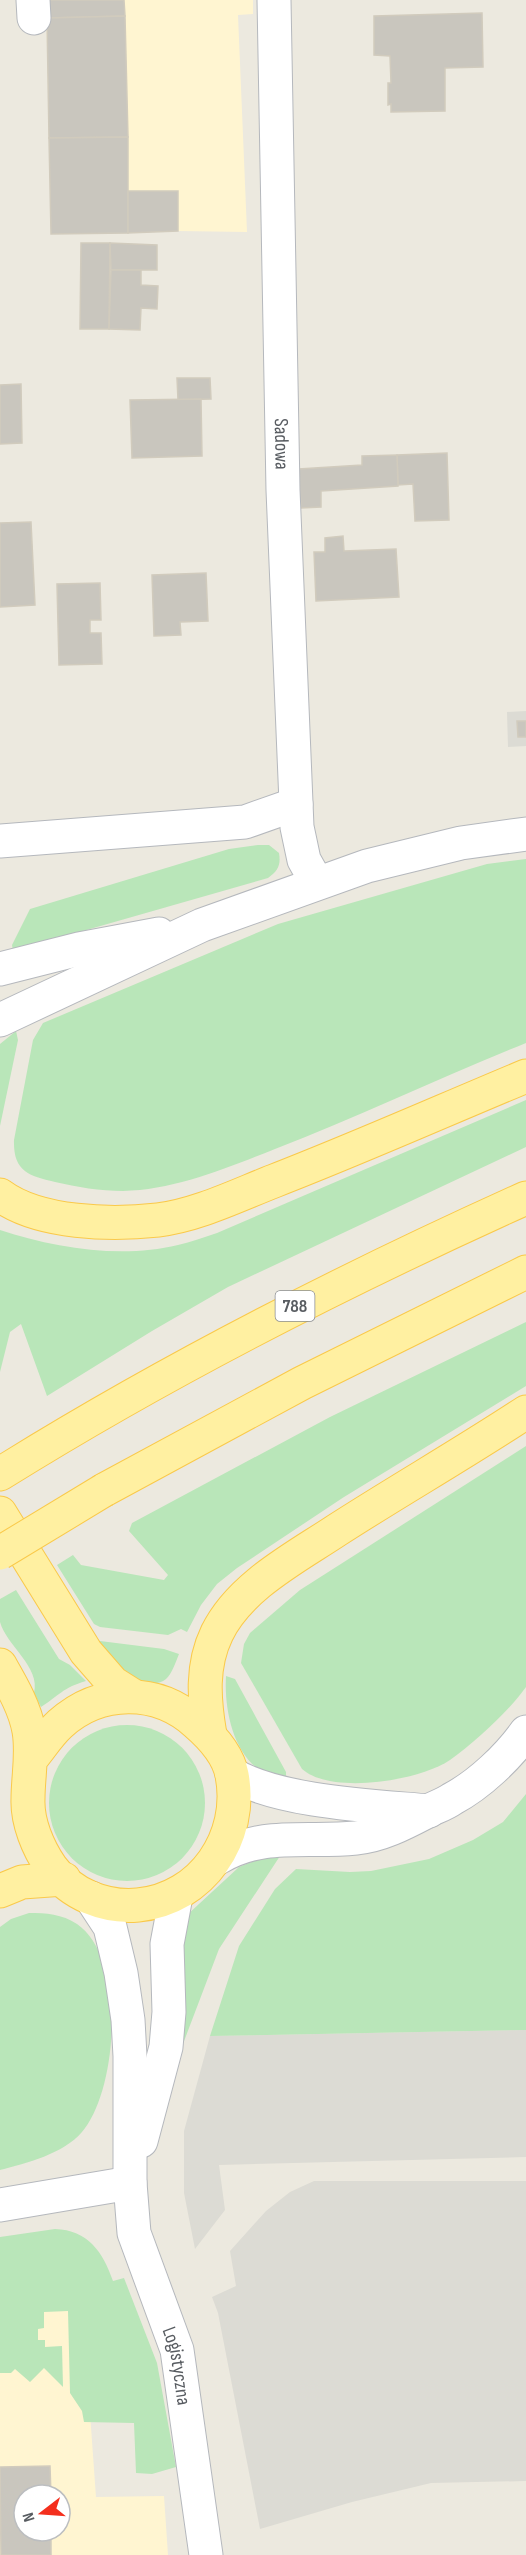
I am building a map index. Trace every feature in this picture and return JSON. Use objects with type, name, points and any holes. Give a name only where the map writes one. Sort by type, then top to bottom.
[{"type":"main road","points":[[0,1195],[8,1201],[40,1214],[77,1220],[160,1220],[210,1206],[321,1163],[526,1076]]},
{"type":"main road","name":"788","points":[[0,1474],[72,1429],[173,1371],[307,1300],[526,1198]]},
{"type":"main road","points":[[0,1553],[104,1490],[302,1383],[526,1272]]},
{"type":"main road","points":[[210,1735],[205,1708],[205,1673],[217,1634],[239,1602],[264,1579],[319,1542],[526,1412]]},
{"type":"main road","points":[[0,1513],[86,1652],[113,1683],[132,1695]]},
{"type":"main road","points":[[0,1665],[18,1696],[26,1720],[32,1759],[27,1801],[31,1825],[53,1869],[64,1879],[91,1898],[121,1907],[154,1903],[176,1896],[201,1876],[218,1858],[229,1833],[233,1806],[232,1774],[222,1752],[210,1735],[176,1709],[150,1698],[132,1695],[107,1699],[61,1723],[32,1759]]},
{"type":"main road","points":[[0,1891],[22,1882],[64,1879]]},
{"type":"street","name":"Sadowa","points":[[274,0],[283,490],[297,827],[304,860],[317,883]]},
{"type":"street","points":[[0,842],[245,822],[296,804]]},
{"type":"street","points":[[0,1020],[202,925],[317,883],[411,854],[461,843],[526,834]]},
{"type":"street","points":[[0,969],[79,949],[202,925]]},
{"type":"street","points":[[218,1858],[233,1849],[266,1841],[296,1838],[333,1840],[359,1838],[403,1825],[454,1799],[486,1775],[526,1732]]},
{"type":"street","points":[[232,1774],[259,1788],[362,1805],[429,1810]]},
{"type":"street","points":[[130,2183],[166,2047],[169,2012],[167,1938],[176,1896]]},
{"type":"street","points":[[91,1898],[104,1915],[115,1941],[128,2020],[130,2183]]},
{"type":"street","points":[[0,2205],[130,2183]]},
{"type":"street","name":"Logistyczna","points":[[130,2183],[134,2233],[177,2350],[206,2555]]},
{"type":"shaded area","points":[[46,0],[253,0],[253,14],[238,15],[247,232],[51,234]]},
{"type":"shaded area","points":[[526,711],[526,746],[508,747],[507,712]]},
{"type":"shaded area","points":[[526,2030],[526,2157],[219,2165],[225,2210],[195,2249],[184,2193],[184,2131],[210,2036]]},
{"type":"shaded area","points":[[314,2181],[526,2181],[526,2481],[431,2483],[352,2502],[260,2529],[218,2313],[212,2297],[236,2286],[230,2251],[266,2211],[290,2192]]},
{"type":"shaded area","points":[[80,2273],[96,2497],[164,2496],[168,2555],[0,2555],[0,2298]]},
{"type":"green space","points":[[269,845],[279,853],[278,867],[268,878],[13,951],[12,945],[30,909],[229,849]]},
{"type":"green space","points":[[526,859],[526,1043],[307,1136],[220,1170],[162,1187],[123,1191],[63,1184],[30,1174],[19,1165],[14,1150],[14,1140],[33,1040],[43,1023],[278,924],[487,864]]},
{"type":"green space","points":[[16,1031],[18,1040],[0,1126],[0,1044]]},
{"type":"green space","points":[[526,1100],[526,1147],[228,1287],[47,1396],[21,1324],[10,1332],[0,1372],[0,1230],[43,1242],[88,1250],[134,1251],[178,1245],[217,1233]]},
{"type":"green space","points":[[526,1322],[526,1386],[344,1497],[237,1568],[217,1584],[201,1605],[187,1632],[181,1629],[168,1635],[100,1627],[94,1624],[57,1565],[73,1555],[81,1565],[164,1580],[168,1575],[129,1531],[132,1523],[330,1417]]},
{"type":"green space","points":[[526,1446],[526,1687],[501,1716],[450,1760],[418,1774],[397,1779],[353,1783],[333,1782],[315,1777],[302,1769],[241,1663],[244,1644],[250,1633],[300,1590]]},
{"type":"green space","points":[[16,1590],[59,1659],[70,1665],[86,1681],[66,1689],[41,1707],[34,1693],[35,1683],[28,1665],[3,1631],[0,1622],[0,1599]]},
{"type":"green space","points":[[92,1640],[164,1649],[179,1654],[166,1679],[157,1683],[147,1682],[126,1672]]},
{"type":"green space","points":[[226,1676],[235,1679],[286,1772],[286,1782],[253,1765],[238,1743],[229,1716]]},
{"type":"green space","points":[[127,1725],[157,1731],[182,1748],[199,1773],[205,1803],[199,1833],[182,1858],[157,1875],[127,1881],[97,1875],[72,1858],[55,1833],[49,1803],[55,1773],[72,1748],[97,1731]]},
{"type":"green space","points":[[526,1794],[526,2030],[210,2036],[239,1946],[275,1889],[296,1869],[371,1871],[429,1859],[473,1840],[503,1822]]},
{"type":"green space","points":[[280,1856],[219,1949],[178,2057],[178,1990],[186,1916],[239,1867],[262,1858]]},
{"type":"green space","points":[[29,1913],[66,1918],[77,1924],[93,1941],[104,1965],[110,1994],[112,2025],[109,2057],[103,2087],[94,2112],[82,2132],[55,2152],[0,2170],[0,1927],[11,1919]]},
{"type":"green space","points":[[55,2229],[77,2233],[85,2238],[99,2252],[113,2281],[124,2278],[157,2363],[176,2467],[152,2474],[136,2473],[134,2423],[84,2422],[82,2411],[70,2393],[68,2311],[44,2312],[44,2328],[38,2329],[38,2340],[45,2340],[45,2347],[62,2346],[63,2387],[44,2368],[30,2382],[15,2369],[11,2373],[0,2373],[0,2237]]},
{"type":"building","points":[[46,0],[124,0],[125,16],[47,18]]},
{"type":"building","points":[[482,13],[483,67],[445,68],[445,111],[391,112],[391,104],[388,105],[388,83],[391,83],[390,56],[374,55],[374,16]]},
{"type":"building","points":[[125,16],[128,137],[49,138],[47,18]]},
{"type":"building","points":[[128,137],[128,233],[51,234],[49,138]]},
{"type":"building","points":[[128,191],[178,191],[178,231],[128,233]]},
{"type":"building","points":[[81,243],[110,243],[109,329],[80,329]]},
{"type":"building","points":[[110,243],[157,245],[157,270],[111,270]]},
{"type":"building","points":[[111,270],[141,270],[141,285],[158,286],[157,309],[141,308],[140,330],[109,329]]},
{"type":"building","points":[[177,378],[210,378],[211,399],[178,400]]},
{"type":"building","points":[[21,384],[22,443],[0,444],[0,385]]},
{"type":"building","points":[[201,399],[202,456],[132,458],[130,400]]},
{"type":"building","points":[[447,453],[449,520],[415,521],[413,484],[398,485],[397,455]]},
{"type":"building","points":[[397,455],[398,486],[321,491],[321,507],[301,508],[299,469],[362,465],[362,456]]},
{"type":"building","points":[[31,522],[35,605],[0,607],[0,523]]},
{"type":"building","points":[[343,536],[344,551],[396,549],[399,597],[316,601],[314,552],[325,552],[325,538]]},
{"type":"building","points":[[206,573],[208,621],[180,622],[181,635],[154,636],[152,575]]},
{"type":"building","points":[[100,583],[101,620],[90,620],[90,633],[101,633],[102,664],[59,665],[57,584]]},
{"type":"building","points":[[517,721],[526,721],[526,737],[518,737]]},
{"type":"building","points":[[50,2466],[51,2483],[12,2483],[12,2543],[51,2543],[51,2555],[1,2555],[0,2467]]}]
